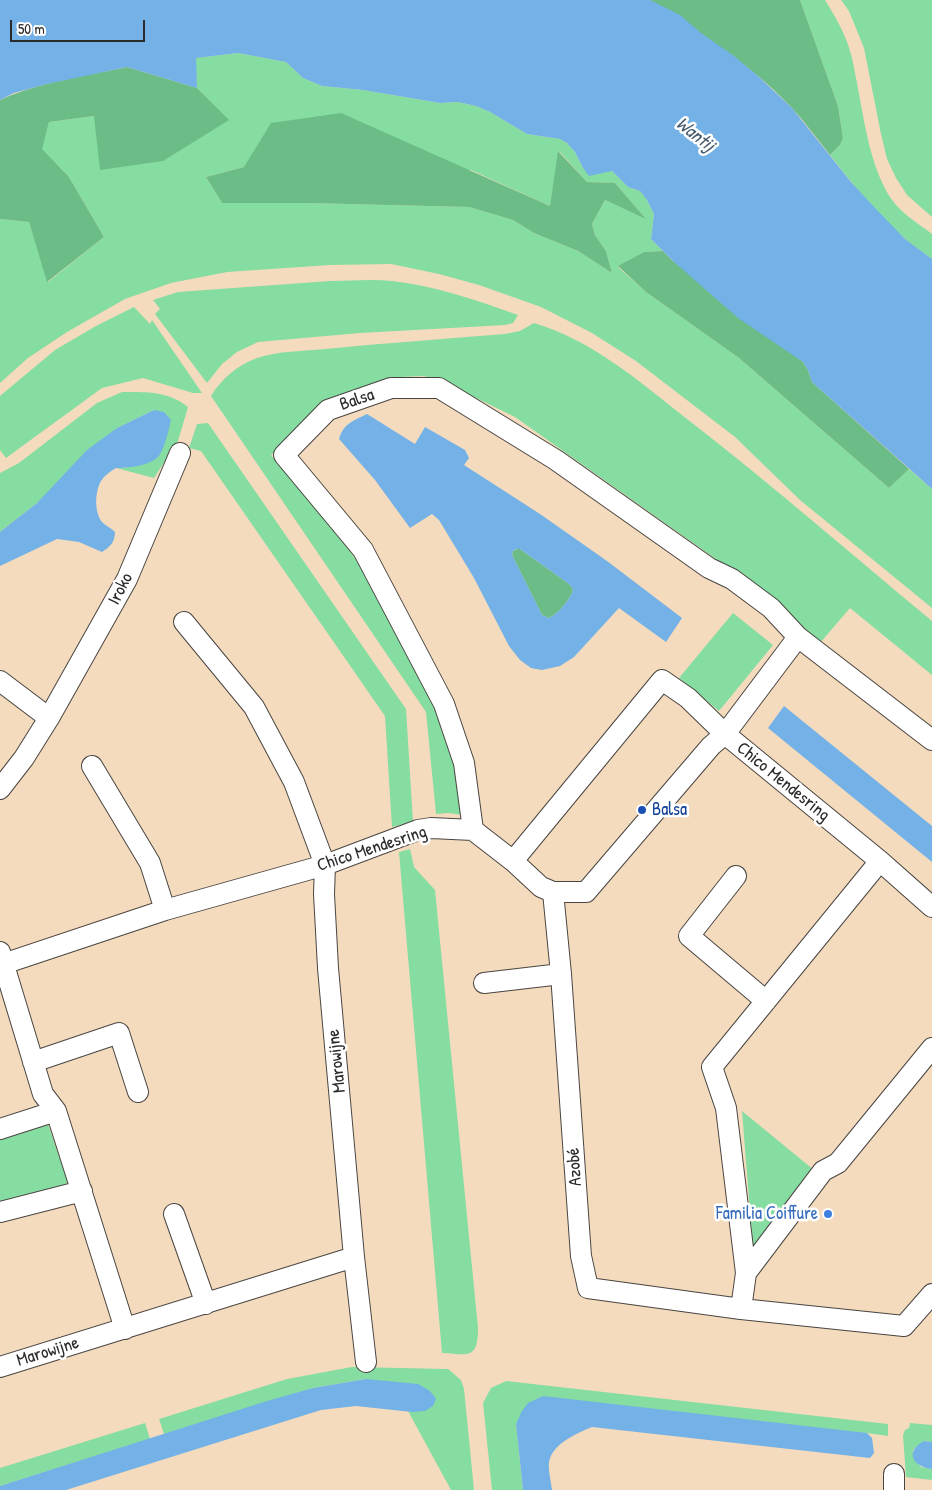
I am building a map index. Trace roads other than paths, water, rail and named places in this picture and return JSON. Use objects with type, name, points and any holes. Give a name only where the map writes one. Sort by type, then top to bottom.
[{"type":"street","name":"Balsa","points":[[473,830],[464,764],[444,704],[363,550],[284,455],[328,410],[391,388],[440,388],[556,460],[709,568],[732,580],[771,608],[798,637],[932,740]]},
{"type":"street","name":"Iroko","points":[[0,788],[24,758],[49,718],[127,579],[180,454]]},
{"type":"street","points":[[184,622],[254,707],[294,782],[325,865]]},
{"type":"street","points":[[513,861],[662,680],[688,698],[725,734],[798,637]]},
{"type":"street","points":[[0,681],[49,718]]},
{"type":"street","name":"Chico Mendesring","points":[[553,892],[586,892],[711,746],[725,734],[880,861],[932,907]]},
{"type":"street","points":[[92,766],[150,862],[165,910]]},
{"type":"street","name":"Chico Mendesring","points":[[1,960],[165,910],[325,865],[418,830],[431,828],[473,830]]},
{"type":"street","points":[[473,830],[513,861],[541,887],[553,892]]},
{"type":"street","points":[[741,1308],[746,1273],[726,1108],[712,1068],[880,861]]},
{"type":"street","name":"Marowijne","points":[[325,865],[324,894],[328,968],[354,1256],[366,1362]]},
{"type":"street","points":[[736,876],[689,936],[766,1001]]},
{"type":"street","name":"Azobé","points":[[553,892],[561,974],[581,1256],[588,1288],[741,1308],[904,1326],[932,1294]]},
{"type":"street","points":[[1,960],[43,1094],[56,1111],[125,1329]]},
{"type":"street","points":[[484,983],[561,974]]},
{"type":"street","points":[[33,1062],[119,1034],[138,1092]]},
{"type":"street","points":[[746,1273],[823,1171],[838,1163],[932,1048]]},
{"type":"street","points":[[0,1129],[56,1111]]},
{"type":"street","points":[[0,1212],[82,1191]]},
{"type":"street","points":[[174,1214],[206,1304]]},
{"type":"street","name":"Marowijne","points":[[0,1367],[206,1304],[354,1256]]},
{"type":"water","name":"Wantij","points":[[0,0],[650,0],[680,15],[701,33],[734,56],[792,108],[851,182],[876,209],[905,239],[932,259],[932,489],[812,382],[803,362],[738,318],[651,239],[654,214],[640,191],[628,187],[612,171],[589,176],[575,152],[567,143],[560,139],[527,134],[476,106],[458,102],[440,103],[363,90],[322,86],[303,78],[286,62],[238,53],[196,58],[197,88],[127,67],[47,84],[14,93],[0,100]]},
{"type":"water","points":[[154,410],[164,412],[171,420],[166,440],[158,457],[149,463],[116,468],[104,477],[99,485],[96,502],[99,518],[115,532],[110,546],[102,552],[79,542],[57,539],[0,566],[0,532],[37,503],[87,450],[117,428]]},
{"type":"water","points":[[367,414],[415,444],[425,427],[465,450],[469,458],[464,465],[540,514],[607,561],[682,618],[666,642],[619,608],[574,657],[560,666],[542,670],[531,668],[520,660],[509,646],[474,578],[439,520],[432,514],[410,528],[375,480],[339,439],[346,426]],"holes":[[[520,549],[569,584],[573,589],[564,606],[549,618],[542,615],[512,555],[513,551]]]},
{"type":"water","points":[[784,706],[932,826],[932,862],[768,728]]},
{"type":"water","points":[[366,1379],[418,1384],[430,1391],[436,1399],[433,1406],[425,1411],[412,1412],[356,1406],[321,1410],[66,1490],[0,1490],[0,1486],[267,1401],[313,1388]]},
{"type":"water","points":[[543,1396],[867,1433],[872,1438],[874,1453],[870,1458],[592,1427],[566,1440],[551,1456],[549,1472],[552,1490],[523,1490],[516,1424],[528,1403]]},
{"type":"water","points":[[924,1441],[932,1442],[932,1469],[925,1468],[913,1458],[914,1450]]},
{"type":"place","name":"Balsa","points":[[642,810]]},
{"type":"place","name":"Familia Coiffure","points":[[828,1214]]}]
